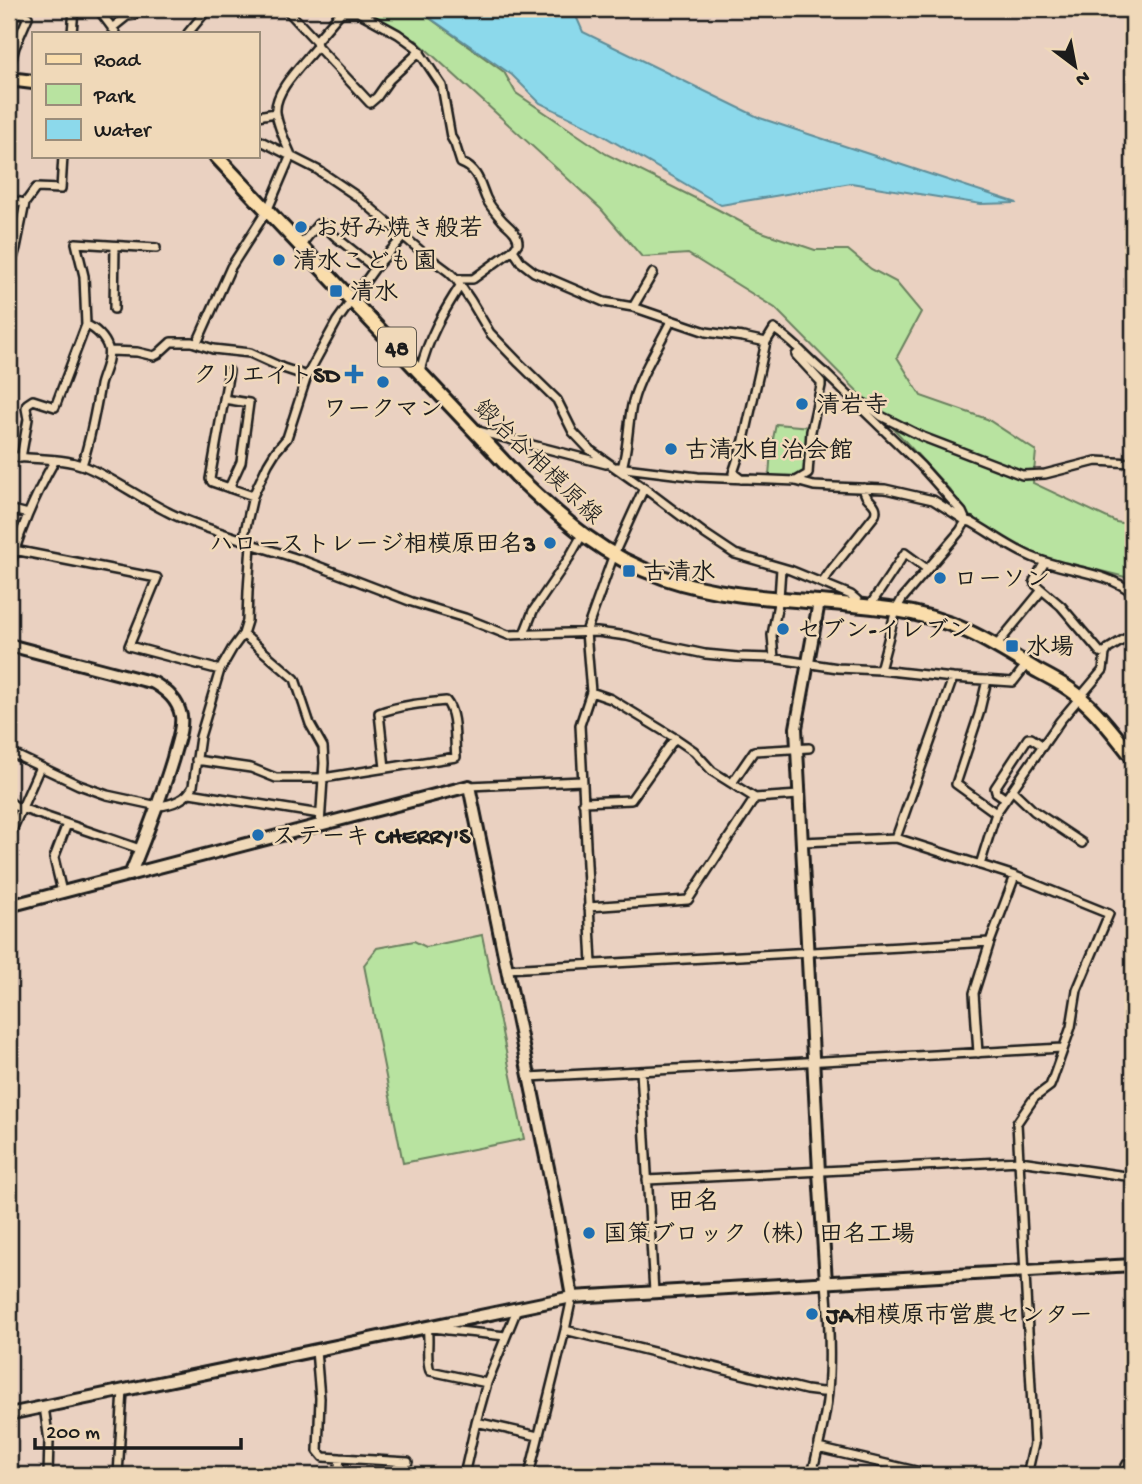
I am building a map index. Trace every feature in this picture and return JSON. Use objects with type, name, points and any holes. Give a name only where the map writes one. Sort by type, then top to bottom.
[{"type":"main road","points":[[9,79],[32,82]]},
{"type":"main road","name":"鍛冶谷相模原線","points":[[218,158],[474,430],[552,509],[582,535],[651,573],[683,584],[721,592],[896,610],[947,621],[970,631],[1081,698],[1133,758]]},
{"type":"street","points":[[9,69],[28,17],[12,9]]},
{"type":"street","points":[[72,32],[74,9]]},
{"type":"street","points":[[99,9],[114,30],[127,16],[134,15],[140,9]]},
{"type":"street","points":[[189,32],[208,9]]},
{"type":"street","points":[[286,9],[370,103],[389,80],[420,51]]},
{"type":"street","points":[[197,343],[231,268],[268,209],[291,155],[276,113],[277,99],[341,12],[358,12],[398,34],[420,51],[442,86],[451,137],[461,163],[478,176],[493,210],[518,238],[513,250],[474,279],[458,283],[426,346],[420,371]]},
{"type":"street","points":[[259,116],[276,113]]},
{"type":"street","points":[[259,140],[318,170],[358,197],[458,283],[490,333],[557,400],[578,439],[610,465]]},
{"type":"street","points":[[9,272],[25,203],[37,188],[61,189],[62,158]]},
{"type":"street","points":[[9,200],[25,203]]},
{"type":"street","points":[[301,245],[318,224],[322,224],[375,268]]},
{"type":"street","points":[[243,540],[253,496],[268,464],[287,438],[307,376],[337,321],[375,268],[404,236]]},
{"type":"street","points":[[21,458],[28,419],[27,404],[33,400],[55,407],[86,325],[84,276],[76,243],[156,248]]},
{"type":"street","points":[[114,309],[115,246]]},
{"type":"street","points":[[513,250],[521,262],[545,278],[604,302],[633,307],[706,332],[766,342]]},
{"type":"street","points":[[633,307],[653,273]]},
{"type":"street","points":[[622,470],[636,392],[671,321]]},
{"type":"street","points":[[82,465],[91,439],[109,351],[93,327],[86,325]]},
{"type":"street","points":[[742,480],[733,473],[744,440],[766,342],[774,329],[795,344],[921,466],[962,512],[966,521]]},
{"type":"street","points":[[109,351],[154,356],[171,342],[197,343],[214,349],[250,353],[307,376]]},
{"type":"street","points":[[796,481],[807,474],[811,431],[821,387],[821,382],[796,355],[800,351]]},
{"type":"street","points":[[229,371],[210,479],[253,496]]},
{"type":"street","points":[[224,398],[249,403],[240,462],[229,488]]},
{"type":"street","points":[[853,402],[859,401],[867,405],[881,416],[923,438],[1022,475],[1045,474],[1096,461],[1133,463]]},
{"type":"street","points":[[474,430],[622,470],[727,549],[822,583],[851,595],[865,606],[905,553],[927,569]]},
{"type":"street","points":[[9,456],[82,465],[166,512],[195,524],[508,635],[586,632],[622,635],[705,654],[774,658],[838,668],[1013,682],[1027,664]]},
{"type":"street","points":[[9,569],[28,514],[55,460]]},
{"type":"street","points":[[622,470],[886,489],[933,500],[1031,557],[1101,576],[1133,593]]},
{"type":"street","points":[[592,964],[580,725],[591,692],[586,632],[614,554],[644,488]]},
{"type":"street","points":[[822,583],[875,516],[876,506],[865,497],[864,488]]},
{"type":"street","points":[[9,509],[28,514]]},
{"type":"street","points":[[880,670],[896,610],[902,599],[966,521]]},
{"type":"street","points":[[524,635],[533,611],[582,535]]},
{"type":"street","points":[[190,793],[200,737],[220,670],[243,634],[247,621],[251,544]]},
{"type":"street","points":[[14,550],[157,578],[129,646],[220,670]]},
{"type":"street","points":[[1045,562],[1034,581],[1035,584],[1061,606],[1100,652],[1105,654]]},
{"type":"street","points":[[774,658],[772,635],[781,568]]},
{"type":"street","points":[[996,646],[1042,590]]},
{"type":"street","points":[[812,1475],[824,1423],[829,1340],[796,728],[820,602]]},
{"type":"street","points":[[243,634],[295,680],[310,724],[323,747],[320,819]]},
{"type":"street","points":[[979,864],[996,813],[1060,721],[1103,670],[1108,649],[1133,634]]},
{"type":"street","points":[[9,645],[154,683],[173,697],[181,717],[180,733],[158,806],[130,874]]},
{"type":"street","points":[[896,838],[953,678]]},
{"type":"street","points":[[988,680],[956,785],[996,813]]},
{"type":"street","points":[[591,692],[611,699],[676,738],[694,751],[712,771],[755,798],[799,795]]},
{"type":"street","points":[[196,760],[251,768],[276,778],[323,778],[456,757],[450,705],[446,701],[414,704],[379,713],[385,768]]},
{"type":"street","points":[[583,802],[631,800],[676,738]]},
{"type":"street","points":[[1006,799],[996,792],[995,788],[1028,738],[1043,746]]},
{"type":"street","points":[[732,783],[754,751],[809,748]]},
{"type":"street","points":[[9,752],[79,785],[107,795],[158,806],[190,793],[320,819]]},
{"type":"street","points":[[9,838],[40,766]]},
{"type":"street","points":[[9,906],[320,819],[469,786],[582,781]]},
{"type":"street","points":[[469,786],[572,1297],[529,1475]]},
{"type":"street","points":[[1012,790],[1034,811],[1082,843]]},
{"type":"street","points":[[588,906],[688,900],[755,798]]},
{"type":"street","points":[[9,801],[15,806],[140,849]]},
{"type":"street","points":[[62,892],[54,858],[66,824]]},
{"type":"street","points":[[802,842],[896,838],[1015,876],[1109,915],[1077,990],[1070,1027],[1049,1086],[1034,1098],[1017,1122],[1034,1444],[1027,1475]]},
{"type":"street","points":[[978,1053],[974,993],[1015,876]]},
{"type":"street","points":[[506,969],[990,942]]},
{"type":"street","points":[[529,1077],[1062,1048]]},
{"type":"street","points":[[641,1071],[654,1292]]},
{"type":"street","points":[[647,1180],[1020,1161],[1133,1177]]},
{"type":"street","points":[[9,1414],[572,1297],[1133,1265]]},
{"type":"street","points":[[464,1475],[487,1383],[518,1307]]},
{"type":"street","points":[[427,1326],[506,1336]]},
{"type":"street","points":[[427,1326],[427,1366],[430,1371],[487,1383]]},
{"type":"street","points":[[565,1330],[806,1390],[828,1391]]},
{"type":"street","points":[[316,1350],[320,1398],[318,1451],[323,1457],[408,1462]]},
{"type":"street","points":[[118,1475],[123,1390]]},
{"type":"street","points":[[44,1407],[49,1441],[48,1475]]},
{"type":"street","points":[[476,1422],[538,1436]]},
{"type":"street","points":[[818,1448],[933,1475]]},
{"type":"street","points":[[338,1475],[340,1458]]},
{"type":"street","points":[[1121,1475],[1133,1460]]},
{"type":"green space","points":[[343,9],[417,9],[504,72],[516,93],[606,154],[756,230],[815,250],[848,250],[871,269],[896,282],[921,312],[897,357],[921,396],[987,419],[1036,451],[1033,483],[1116,522],[1133,525],[1133,583],[1125,577],[1069,563],[1043,560],[968,519],[951,491],[882,416],[775,308],[688,254],[642,257],[601,209],[416,40]]},
{"type":"green space","points":[[776,424],[810,427],[806,471],[798,477],[769,477]]},
{"type":"green space","points":[[482,935],[524,1139],[403,1163],[364,965],[377,948],[414,941],[426,947]]},
{"type":"water","points":[[417,9],[573,9],[583,32],[760,118],[1017,203],[981,204],[851,183],[721,205],[585,125],[540,103],[512,75]]},
{"type":"place","name":"お好み焼き般若","points":[[301,227]]},
{"type":"place","name":"清水こども園","points":[[279,260]]},
{"type":"place","name":"清水","points":[[336,291]]},
{"type":"place","name":"クリエイトSD","points":[[354,374]]},
{"type":"place","name":"ワークマン","points":[[383,382]]},
{"type":"place","name":"清岩寺","points":[[802,404]]},
{"type":"place","name":"古清水自治会館","points":[[671,449]]},
{"type":"place","name":"ハローストレージ相模原田名3","points":[[550,543]]},
{"type":"place","name":"古清水","points":[[629,571]]},
{"type":"place","name":"ローソン","points":[[940,578]]},
{"type":"place","name":"セブン-イレブン","points":[[783,629]]},
{"type":"place","name":"水場","points":[[1012,646]]},
{"type":"place","name":"ステーキ CHERRY'S","points":[[258,835]]},
{"type":"place","name":"国策ブロック（株）田名工場","points":[[589,1233]]},
{"type":"place","name":"JA相模原市営農センター","points":[[812,1314]]},
{"type":"district","name":"田名","points":[[694,1200]]}]
